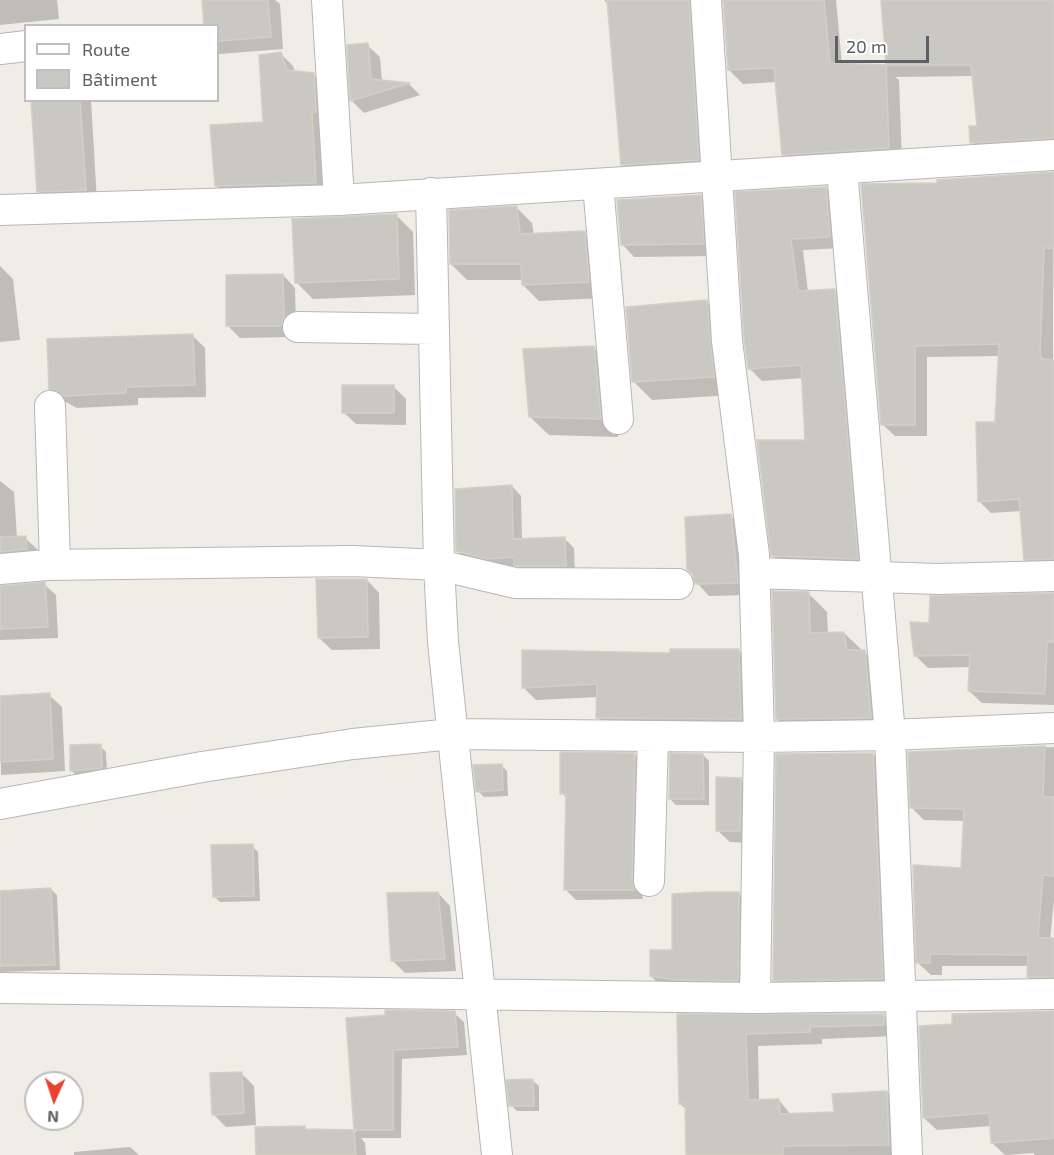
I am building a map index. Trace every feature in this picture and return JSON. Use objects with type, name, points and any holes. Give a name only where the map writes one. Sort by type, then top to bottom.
[{"type":"street","points":[[327,0],[339,200]]},
{"type":"street","points":[[706,0],[727,341],[752,532],[759,737],[755,998]]},
{"type":"street","points":[[0,49],[24,46]]},
{"type":"street","points":[[0,210],[339,200],[1054,155]]},
{"type":"street","points":[[842,170],[890,735],[907,1155]]},
{"type":"street","points":[[598,184],[618,419]]},
{"type":"street","points":[[431,194],[439,565],[452,734],[497,1155]]},
{"type":"street","points":[[298,327],[434,329]]},
{"type":"street","points":[[50,406],[55,565]]},
{"type":"street","points":[[0,569],[55,565],[353,561],[439,565],[515,583],[678,584]]},
{"type":"street","points":[[754,573],[938,579],[1054,576]]},
{"type":"street","points":[[0,804],[260,758],[353,744],[452,734],[759,737],[890,735],[1054,728]]},
{"type":"street","points":[[650,881],[652,736]]},
{"type":"street","points":[[0,988],[755,998],[1054,994]]},
{"type":"building","points":[[202,0],[268,0],[271,37],[219,41],[219,24],[204,24]]},
{"type":"building","points":[[607,0],[689,0],[699,160],[621,165]]},
{"type":"building","points":[[723,0],[824,0],[830,63],[886,65],[889,148],[782,155],[774,68],[728,70]]},
{"type":"building","points":[[881,0],[1054,0],[1054,138],[970,143],[969,126],[977,126],[971,65],[886,65]]},
{"type":"building","points":[[368,43],[371,79],[410,83],[350,101],[347,45]]},
{"type":"building","points":[[281,52],[287,70],[314,73],[316,112],[312,113],[316,183],[215,186],[210,125],[263,122],[259,55]]},
{"type":"building","points":[[31,102],[80,102],[86,190],[37,192]]},
{"type":"building","points":[[1054,172],[1054,248],[1044,248],[1040,354],[1042,359],[1054,360],[1054,559],[1024,560],[1019,499],[978,502],[976,422],[995,422],[999,344],[915,346],[915,425],[881,425],[861,184],[937,183],[937,180]]},
{"type":"building","points":[[826,187],[830,237],[791,239],[798,291],[835,289],[858,559],[771,556],[757,440],[805,440],[801,365],[748,369],[744,339],[735,192]]},
{"type":"building","points":[[701,195],[704,244],[621,245],[617,200]]},
{"type":"building","points":[[517,206],[520,234],[585,231],[589,282],[522,285],[521,264],[450,264],[449,210]]},
{"type":"building","points":[[397,214],[399,279],[295,283],[292,219]]},
{"type":"building","points":[[283,274],[284,317],[281,326],[226,326],[226,275]]},
{"type":"building","points":[[707,300],[714,377],[632,382],[626,307]]},
{"type":"building","points":[[193,334],[195,385],[126,387],[126,393],[63,396],[49,389],[47,339]]},
{"type":"building","points":[[594,346],[601,419],[529,417],[523,349]]},
{"type":"building","points":[[342,385],[394,385],[394,413],[342,413]]},
{"type":"building","points":[[512,485],[513,539],[565,537],[566,566],[517,566],[514,565],[514,557],[487,559],[456,551],[455,489]]},
{"type":"building","points":[[731,514],[738,583],[695,584],[693,575],[687,569],[685,517]]},
{"type":"building","points":[[26,536],[27,549],[0,552],[0,537]]},
{"type":"building","points":[[316,579],[367,579],[368,637],[318,638]]},
{"type":"building","points":[[45,582],[48,627],[0,629],[0,586]]},
{"type":"building","points":[[772,591],[809,592],[810,633],[844,632],[847,650],[865,650],[871,718],[776,719]]},
{"type":"building","points":[[1054,593],[1054,642],[1047,642],[1045,694],[968,691],[970,655],[914,656],[910,622],[929,623],[930,596]]},
{"type":"building","points":[[670,649],[739,649],[741,719],[596,718],[597,684],[522,688],[522,650],[670,653]]},
{"type":"building","points":[[50,693],[53,759],[0,762],[0,696]]},
{"type":"building","points":[[101,744],[102,768],[70,771],[70,745]]},
{"type":"building","points":[[1045,746],[1043,797],[1054,797],[1054,876],[1043,875],[1038,938],[1054,938],[1054,977],[1027,977],[1028,955],[930,954],[930,963],[916,963],[913,865],[961,868],[964,809],[910,808],[908,752]]},
{"type":"building","points":[[560,752],[635,753],[632,881],[634,890],[564,890],[566,794],[560,794]]},
{"type":"building","points":[[670,753],[703,754],[704,799],[669,799]]},
{"type":"building","points":[[873,753],[883,979],[773,981],[776,754]]},
{"type":"building","points":[[502,764],[503,790],[476,792],[473,765]]},
{"type":"building","points":[[716,777],[741,778],[740,831],[716,831]]},
{"type":"building","points":[[253,844],[254,896],[213,897],[211,845]]},
{"type":"building","points":[[51,888],[55,965],[0,966],[0,891]]},
{"type":"building","points":[[438,892],[445,959],[391,961],[387,893]]},
{"type":"building","points":[[739,892],[738,981],[677,980],[650,976],[650,950],[672,950],[672,894]]},
{"type":"building","points":[[385,1010],[455,1011],[458,1047],[393,1050],[393,1130],[354,1130],[346,1018],[385,1015]]},
{"type":"building","points":[[1054,1011],[1054,1138],[991,1143],[989,1113],[923,1118],[919,1026],[952,1024],[952,1014]]},
{"type":"building","points":[[677,1014],[884,1014],[884,1025],[810,1027],[810,1032],[746,1034],[748,1100],[779,1099],[780,1114],[834,1112],[832,1094],[887,1091],[889,1145],[783,1146],[783,1155],[686,1155],[685,1104],[679,1104]]},
{"type":"building","points":[[242,1072],[244,1113],[212,1115],[210,1073]]},
{"type":"building","points":[[533,1079],[534,1106],[509,1106],[506,1080]]},
{"type":"building","points":[[305,1126],[305,1129],[354,1130],[356,1155],[256,1155],[255,1127]]}]
